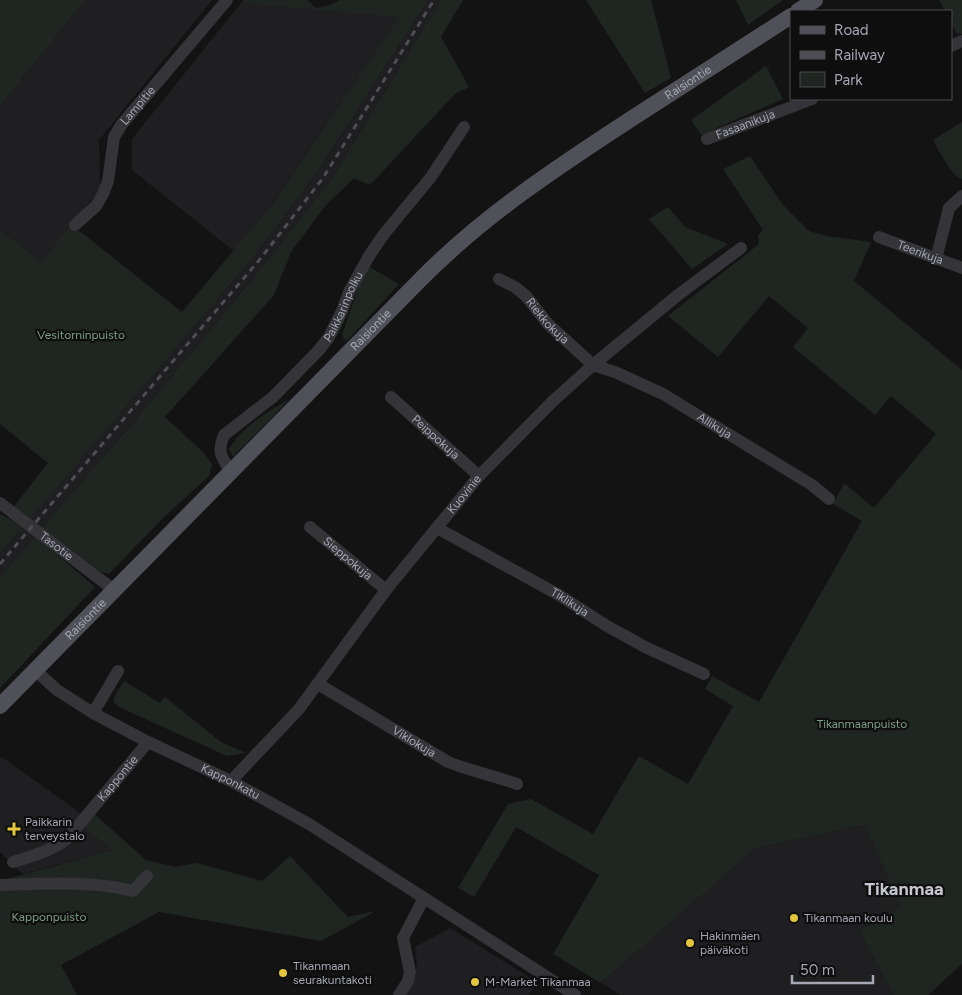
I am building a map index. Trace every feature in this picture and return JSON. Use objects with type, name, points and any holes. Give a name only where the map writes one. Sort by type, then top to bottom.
[{"type":"main road","points":[[800,10],[815,0]]},
{"type":"main road","name":"Raisiontie","points":[[0,706],[436,264],[492,215],[554,169],[790,17]]},
{"type":"street","name":"Lampitie","points":[[75,225],[96,206],[103,194],[108,181],[114,137],[122,124],[227,0]]},
{"type":"street","name":"Fasaanikuja","points":[[707,139],[809,100]]},
{"type":"street","name":"Paikkarinpolku","points":[[231,472],[220,452],[224,435],[273,397],[319,350],[329,337],[349,292],[369,256],[384,234],[431,177],[464,127]]},
{"type":"street","points":[[936,259],[949,208],[962,196]]},
{"type":"street","name":"Teerikuja","points":[[879,237],[962,268]]},
{"type":"street","name":"Kuovinie","points":[[230,782],[281,729],[318,684],[386,590],[479,476],[553,401],[593,365],[678,295],[741,248]]},
{"type":"street","name":"Riekkokuja","points":[[499,279],[515,287],[526,296],[548,324],[593,365]]},
{"type":"street","name":"Allikuja","points":[[593,365],[615,372],[663,394],[812,484],[829,499]]},
{"type":"street","name":"Peippokuja","points":[[391,397],[479,476]]},
{"type":"street","name":"Tasotie","points":[[0,503],[114,590]]},
{"type":"street","name":"Sieppokuja","points":[[310,527],[386,590]]},
{"type":"street","name":"Tiklikuja","points":[[437,528],[559,595],[607,626],[647,648],[704,674]]},
{"type":"street","name":"Kapponkatu","points":[[35,670],[58,690],[93,713],[309,824],[575,995]]},
{"type":"street","points":[[93,713],[118,671]]},
{"type":"street","name":"Viklokuja","points":[[318,684],[448,762],[471,771],[517,784]]},
{"type":"street","name":"Kappontie","points":[[13,862],[38,855],[54,848],[67,839],[148,742]]},
{"type":"street","points":[[0,884],[73,884],[116,887],[133,891],[148,876]]},
{"type":"street","points":[[399,995],[408,981],[410,972],[403,938],[424,898]]},
{"type":"shaded area","points":[[85,0],[212,0],[99,140],[100,190],[41,262],[0,229],[0,106]]},
{"type":"shaded area","points":[[428,0],[441,0],[332,178],[264,265],[138,417],[0,577],[0,553],[255,255],[318,171]]},
{"type":"shaded area","points":[[241,3],[400,16],[275,201],[234,251],[132,170],[132,139]]},
{"type":"shaded area","points":[[2,757],[86,817],[81,824],[112,850],[23,874],[0,852],[0,758]]},
{"type":"shaded area","name":"Tikanmaan koulu","points":[[865,825],[902,906],[859,931],[894,995],[621,995],[601,983],[756,848]]},
{"type":"shaded area","points":[[450,928],[537,982],[529,995],[406,995],[415,977],[417,963],[415,947]]},
{"type":"green space","points":[[0,0],[85,0],[0,106]]},
{"type":"green space","name":"Vesitorninpuisto","points":[[244,0],[307,0],[316,8],[330,5],[340,0],[428,0],[318,171],[255,255],[30,519],[12,509],[48,463],[0,424],[0,229],[41,262],[70,226],[82,233],[182,312],[275,201],[399,17],[241,3]]},
{"type":"green space","points":[[441,0],[463,0],[441,37],[469,87],[455,94],[370,185],[354,178],[326,205],[291,252],[274,295],[165,417],[204,453],[212,464],[209,476],[164,517],[109,574],[101,572],[42,528],[138,417],[264,265],[332,178]]},
{"type":"green space","points":[[586,0],[651,0],[671,78],[645,93]]},
{"type":"green space","points":[[736,0],[783,0],[748,25]]},
{"type":"green space","points":[[939,0],[962,0],[962,34],[956,33],[952,24],[952,10],[944,10]]},
{"type":"green space","points":[[766,66],[783,99],[701,135],[691,120]]},
{"type":"green space","points":[[962,122],[962,179],[950,168],[933,140]]},
{"type":"green space","name":"Tikanmaanpuisto","points":[[750,156],[783,205],[809,231],[826,236],[871,242],[854,281],[962,370],[962,964],[928,995],[894,995],[859,931],[901,906],[865,825],[756,848],[601,983],[553,954],[599,875],[516,827],[474,897],[458,888],[508,804],[531,799],[593,834],[639,756],[688,784],[733,706],[705,689],[712,676],[759,702],[862,521],[833,504],[844,483],[874,508],[936,434],[891,396],[875,415],[793,347],[808,328],[769,296],[718,357],[668,316],[759,244],[758,235],[763,230],[723,169]]},
{"type":"green space","points":[[668,207],[685,227],[728,244],[692,269],[649,219]]},
{"type":"green space","points":[[366,265],[399,284],[346,342],[342,335]]},
{"type":"green space","points":[[290,399],[233,457],[229,449],[235,440],[249,426]]},
{"type":"green space","points":[[0,515],[23,527],[0,553]]},
{"type":"green space","points":[[35,536],[95,587],[0,688],[0,577]]},
{"type":"green space","points":[[124,681],[160,703],[165,697],[221,742],[246,753],[227,756],[119,707],[114,702],[114,697]]},
{"type":"green space","name":"Kapponpuisto","points":[[91,811],[146,860],[175,867],[197,863],[262,881],[290,856],[348,917],[376,911],[321,941],[159,912],[61,965],[77,995],[0,995],[0,881],[112,850],[80,824]]},
{"type":"railway","points":[[0,564],[261,258],[323,178],[434,0]]},
{"type":"place","name":"Paikkarin terveystalo","points":[[14,829]]},
{"type":"place","name":"Tikanmaan koulu","points":[[794,918]]},
{"type":"place","name":"Hakinmäen päiväkoti","points":[[690,943]]},
{"type":"place","name":"Tikanmaan seurakuntakoti","points":[[283,973]]},
{"type":"place","name":"M-Market Tikanmaa","points":[[475,982]]},
{"type":"district","name":"Tikanmaa","points":[[904,889]]}]
